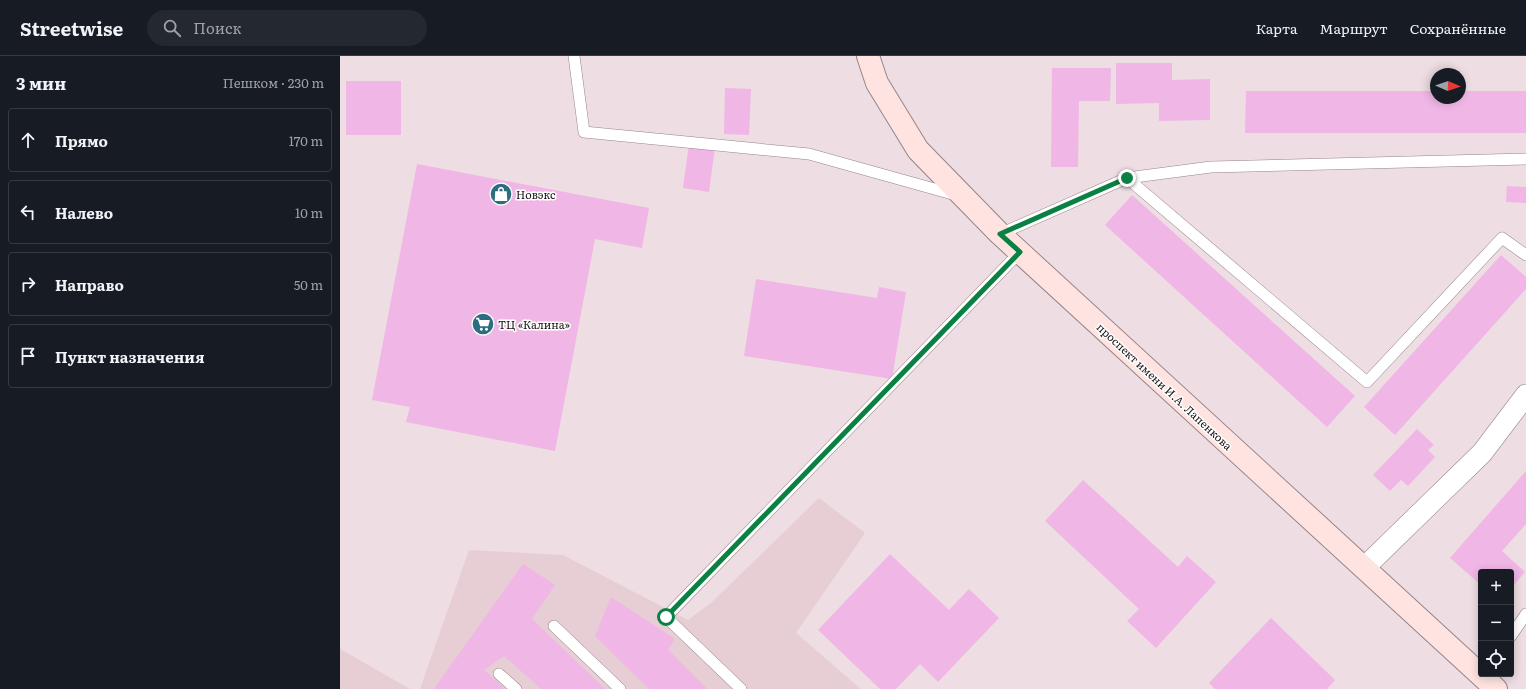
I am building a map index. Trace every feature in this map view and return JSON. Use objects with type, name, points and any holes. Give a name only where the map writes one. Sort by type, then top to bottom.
[{"type":"main road","name":"проспект имени И.А. Лапенкова","points":[[868,56],[877,83],[918,150],[1000,234],[1488,680]]},
{"type":"street","points":[[1364,568],[1482,453],[1526,395]]},
{"type":"lane","points":[[574,56],[584,132],[809,154],[963,196]]},
{"type":"lane","points":[[1000,234],[1127,178],[1211,167],[1526,159]]},
{"type":"lane","points":[[1127,178],[1367,382],[1502,238],[1526,255]]},
{"type":"lane","points":[[741,689],[666,617],[1020,252]]},
{"type":"lane","points":[[1514,632],[1526,614]]},
{"type":"lane","points":[[554,626],[620,689]]},
{"type":"lane","points":[[499,674],[516,689]]},
{"type":"shaded area","points":[[819,498],[865,533],[796,633],[861,689],[420,689],[469,550],[563,555],[688,620],[712,602]]},
{"type":"shaded area","points":[[340,649],[410,689],[340,689]]},
{"type":"building","points":[[1116,63],[1172,63],[1172,80],[1210,79],[1210,120],[1159,121],[1159,103],[1116,104]]},
{"type":"building","points":[[1052,68],[1111,68],[1110,101],[1079,101],[1078,167],[1051,167]]},
{"type":"building","points":[[346,81],[401,81],[401,135],[346,135]]},
{"type":"building","points":[[725,88],[751,89],[749,135],[724,134]]},
{"type":"building","points":[[1246,91],[1430,91],[1430,104],[1466,104],[1466,91],[1526,91],[1526,133],[1245,133]]},
{"type":"building","points":[[689,144],[715,147],[709,192],[683,188]]},
{"type":"building","name":"ТЦ «Калина»","points":[[417,164],[649,208],[642,248],[595,239],[555,451],[406,422],[410,407],[372,400]]},
{"type":"building","points":[[1507,186],[1526,187],[1526,203],[1506,202]]},
{"type":"building","points":[[1132,195],[1355,396],[1327,427],[1105,225]]},
{"type":"building","points":[[1501,255],[1526,277],[1526,289],[1395,435],[1364,407]]},
{"type":"building","points":[[756,279],[877,298],[879,287],[906,292],[892,379],[744,356]]},
{"type":"building","points":[[1417,429],[1434,445],[1428,450],[1435,457],[1408,486],[1401,480],[1390,491],[1373,475]]},
{"type":"building","points":[[1526,471],[1526,524],[1502,551],[1525,572],[1514,585],[1514,569],[1478,569],[1478,582],[1450,558]]},
{"type":"building","points":[[1083,480],[1178,567],[1187,556],[1216,582],[1156,648],[1127,621],[1139,609],[1045,521]]},
{"type":"building","points":[[890,554],[949,610],[969,589],[999,618],[938,682],[920,664],[896,689],[880,689],[818,630]]},
{"type":"building","points":[[523,564],[555,585],[532,619],[605,689],[541,689],[504,656],[484,670],[505,689],[434,689]]},
{"type":"building","points":[[611,597],[675,639],[668,650],[707,689],[649,689],[595,636]]},
{"type":"building","points":[[1271,618],[1335,680],[1327,689],[1215,689],[1209,683]]},
{"type":"place","name":"Новэкс","points":[[501,194]]},
{"type":"place","name":"ТЦ «Калина»","points":[[483,324]]},
{"type":"route","points":[[666,617],[1020,252],[1000,234],[1127,178]]}]
